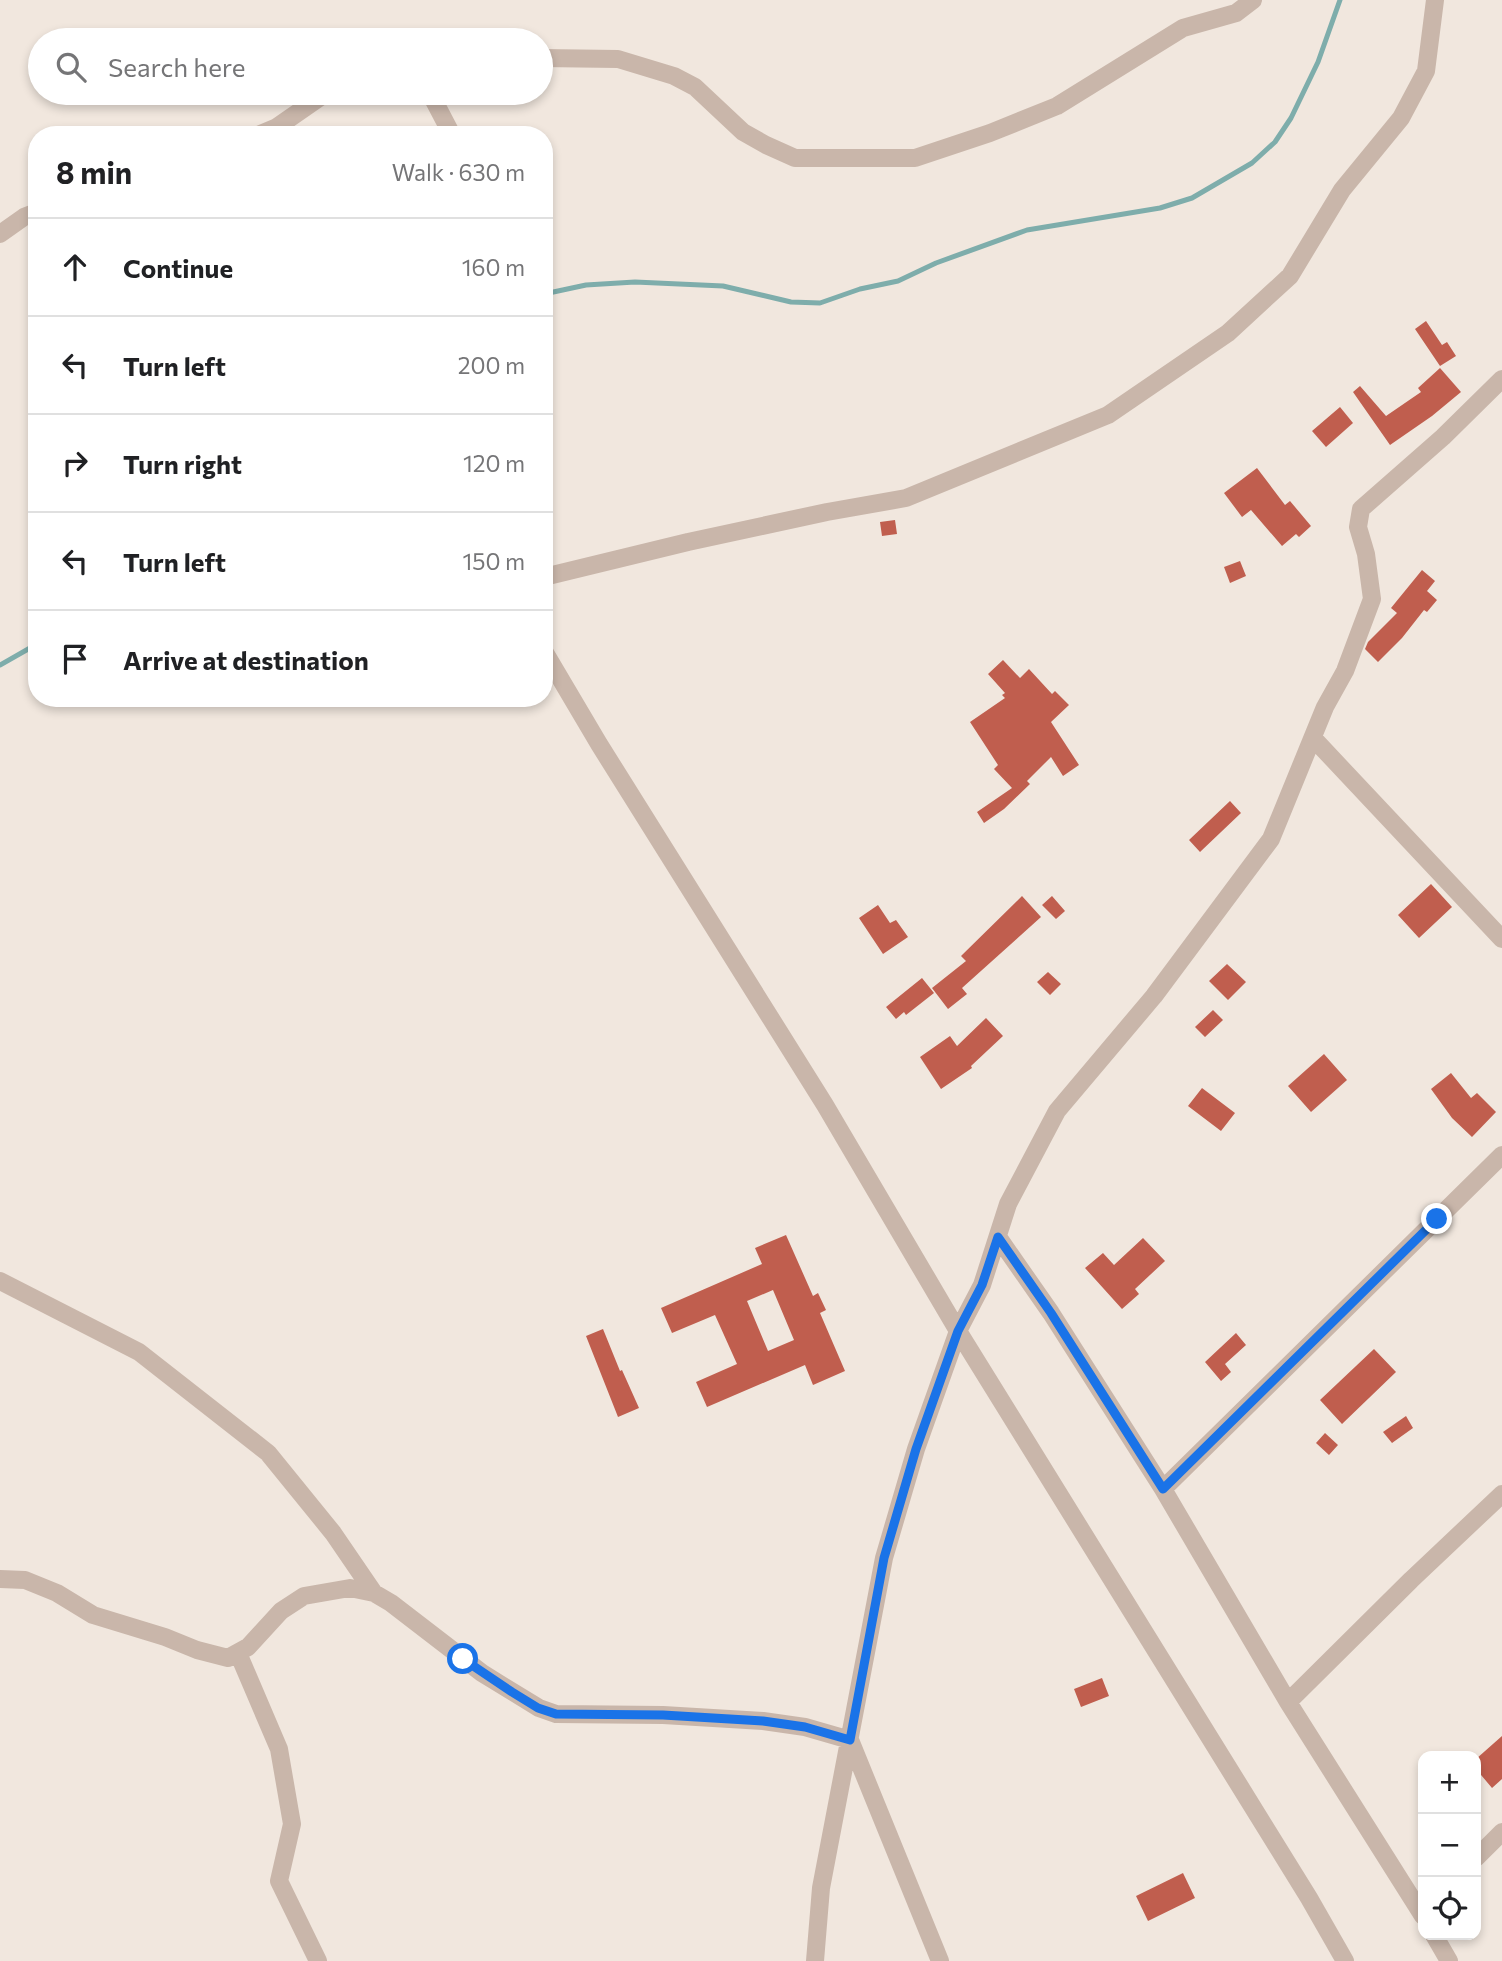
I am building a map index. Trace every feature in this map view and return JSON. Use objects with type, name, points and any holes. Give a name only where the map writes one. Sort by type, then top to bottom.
[{"type":"street","points":[[553,58],[618,59],[674,76],[695,88],[743,132],[795,158],[915,158],[990,134],[1057,106],[1182,28],[1236,13],[1253,0]]},
{"type":"street","points":[[553,575],[701,539],[906,498],[1108,415],[1228,332],[1290,276],[1342,190],[1401,118],[1426,71],[1435,0]]},
{"type":"street","points":[[278,126],[309,105]]},
{"type":"street","points":[[436,105],[447,126]]},
{"type":"street","points":[[0,234],[28,215]]},
{"type":"street","points":[[816,1961],[821,1888],[884,1558],[916,1449],[958,1331],[982,1285],[1008,1204],[1057,1111],[1154,996],[1271,839],[1312,738],[1345,671],[1372,599],[1366,554],[1358,527],[1361,509],[1443,437],[1502,379]]},
{"type":"street","points":[[553,667],[818,1094],[958,1331],[1309,1898],[1345,1961]]},
{"type":"street","points":[[1312,738],[1502,939]]},
{"type":"street","points":[[1163,1489],[1502,1155]]},
{"type":"street","points":[[998,1237],[1051,1313],[1163,1489],[1287,1702],[1418,1904]]},
{"type":"street","points":[[0,1281],[139,1352],[268,1453],[333,1533],[374,1593]]},
{"type":"street","points":[[1287,1702],[1502,1494]]},
{"type":"street","points":[[0,1579],[25,1580],[57,1593],[93,1615],[228,1658],[248,1647],[281,1612],[304,1596],[350,1588],[374,1593],[391,1603],[482,1673],[538,1708],[556,1714],[663,1715],[763,1721],[805,1727],[850,1740]]},
{"type":"street","points":[[238,1653],[279,1749],[292,1824],[279,1881],[318,1961]]},
{"type":"street","points":[[850,1740],[940,1961]]},
{"type":"street","points":[[1481,1853],[1502,1832]]},
{"type":"street","points":[[1437,1940],[1449,1961]]},
{"type":"building","points":[[1426,321],[1442,345],[1447,342],[1456,356],[1440,366],[1415,329]]},
{"type":"building","points":[[1440,368],[1461,392],[1390,445],[1353,392],[1360,386],[1386,416],[1421,392],[1418,388]]},
{"type":"building","points":[[1340,407],[1353,423],[1326,447],[1312,431]]},
{"type":"building","points":[[1257,468],[1285,505],[1290,501],[1311,526],[1299,537],[1296,534],[1282,546],[1251,510],[1242,517],[1224,493]]},
{"type":"building","points":[[895,520],[897,534],[882,536],[880,522]]},
{"type":"building","points":[[1240,561],[1246,576],[1230,583],[1224,567]]},
{"type":"building","points":[[1422,570],[1435,581],[1427,591],[1437,600],[1427,612],[1424,610],[1378,662],[1365,649],[1368,642],[1397,613],[1391,608]]},
{"type":"building","points":[[1003,660],[1020,678],[1029,669],[1052,694],[1055,691],[1069,705],[1051,722],[1079,765],[1063,776],[1051,757],[1027,781],[1030,784],[1004,809],[984,823],[977,812],[1012,788],[994,769],[998,765],[970,722],[1005,698],[1002,695],[1005,693],[988,674]]},
{"type":"building","points":[[1230,801],[1241,813],[1200,852],[1189,840]]},
{"type":"building","points":[[1431,884],[1452,907],[1419,938],[1398,915]]},
{"type":"building","points":[[1022,896],[1041,917],[962,988],[967,994],[948,1009],[932,988],[966,961],[961,956]]},
{"type":"building","points":[[1052,896],[1065,911],[1056,919],[1042,905]]},
{"type":"building","points":[[878,905],[890,923],[896,920],[908,937],[883,954],[859,918]]},
{"type":"building","points":[[1227,964],[1246,982],[1228,1000],[1209,981]]},
{"type":"building","points":[[1048,972],[1061,984],[1050,995],[1037,982]]},
{"type":"building","points":[[922,978],[934,993],[906,1015],[904,1012],[896,1019],[886,1007]]},
{"type":"building","points":[[1213,1010],[1223,1020],[1205,1037],[1195,1027]]},
{"type":"building","points":[[986,1018],[1003,1036],[971,1066],[972,1068],[941,1089],[920,1057],[950,1036],[957,1046]]},
{"type":"building","points":[[1324,1054],[1347,1080],[1311,1112],[1288,1086]]},
{"type":"building","points":[[1451,1073],[1471,1098],[1477,1093],[1496,1112],[1472,1137],[1452,1118],[1431,1089]]},
{"type":"building","points":[[1202,1088],[1235,1113],[1221,1131],[1188,1106]]},
{"type":"building","points":[[786,1235],[813,1296],[818,1293],[826,1310],[820,1313],[845,1371],[813,1385],[805,1365],[707,1407],[696,1382],[737,1364],[715,1315],[672,1333],[661,1308],[762,1264],[755,1248]],"holes":[[[773,1290],[794,1340],[768,1351],[747,1301]]]},
{"type":"building","points":[[1143,1238],[1165,1261],[1135,1289],[1139,1294],[1122,1309],[1085,1268],[1103,1253],[1114,1265]]},
{"type":"building","points":[[603,1329],[639,1408],[618,1417],[586,1336]]},
{"type":"building","points":[[1236,1333],[1246,1345],[1225,1364],[1231,1372],[1221,1381],[1205,1362]]},
{"type":"building","points":[[1374,1349],[1396,1372],[1342,1424],[1320,1400]]},
{"type":"building","points":[[1406,1416],[1413,1428],[1392,1443],[1383,1432]]},
{"type":"building","points":[[1325,1433],[1338,1445],[1329,1455],[1316,1443]]},
{"type":"building","points":[[1102,1678],[1109,1696],[1081,1707],[1074,1689]]},
{"type":"building","points":[[1502,1736],[1502,1779],[1492,1788],[1481,1775],[1481,1755]]},
{"type":"building","points":[[1183,1873],[1195,1898],[1148,1921],[1136,1896]]},
{"type":"waterway","points":[[553,292],[586,285],[635,282],[723,286],[791,302],[820,303],[860,289],[898,281],[936,263],[1027,230],[1160,208],[1192,198],[1252,163],[1275,142],[1291,118],[1318,62],[1340,0]]},
{"type":"waterway","points":[[0,665],[28,649]]},
{"type":"route","points":[[463,1659],[538,1708],[556,1714],[663,1715],[763,1721],[805,1727],[850,1740],[884,1558],[916,1449],[958,1331],[982,1285],[998,1237],[1051,1313],[1163,1489],[1437,1219]]}]
